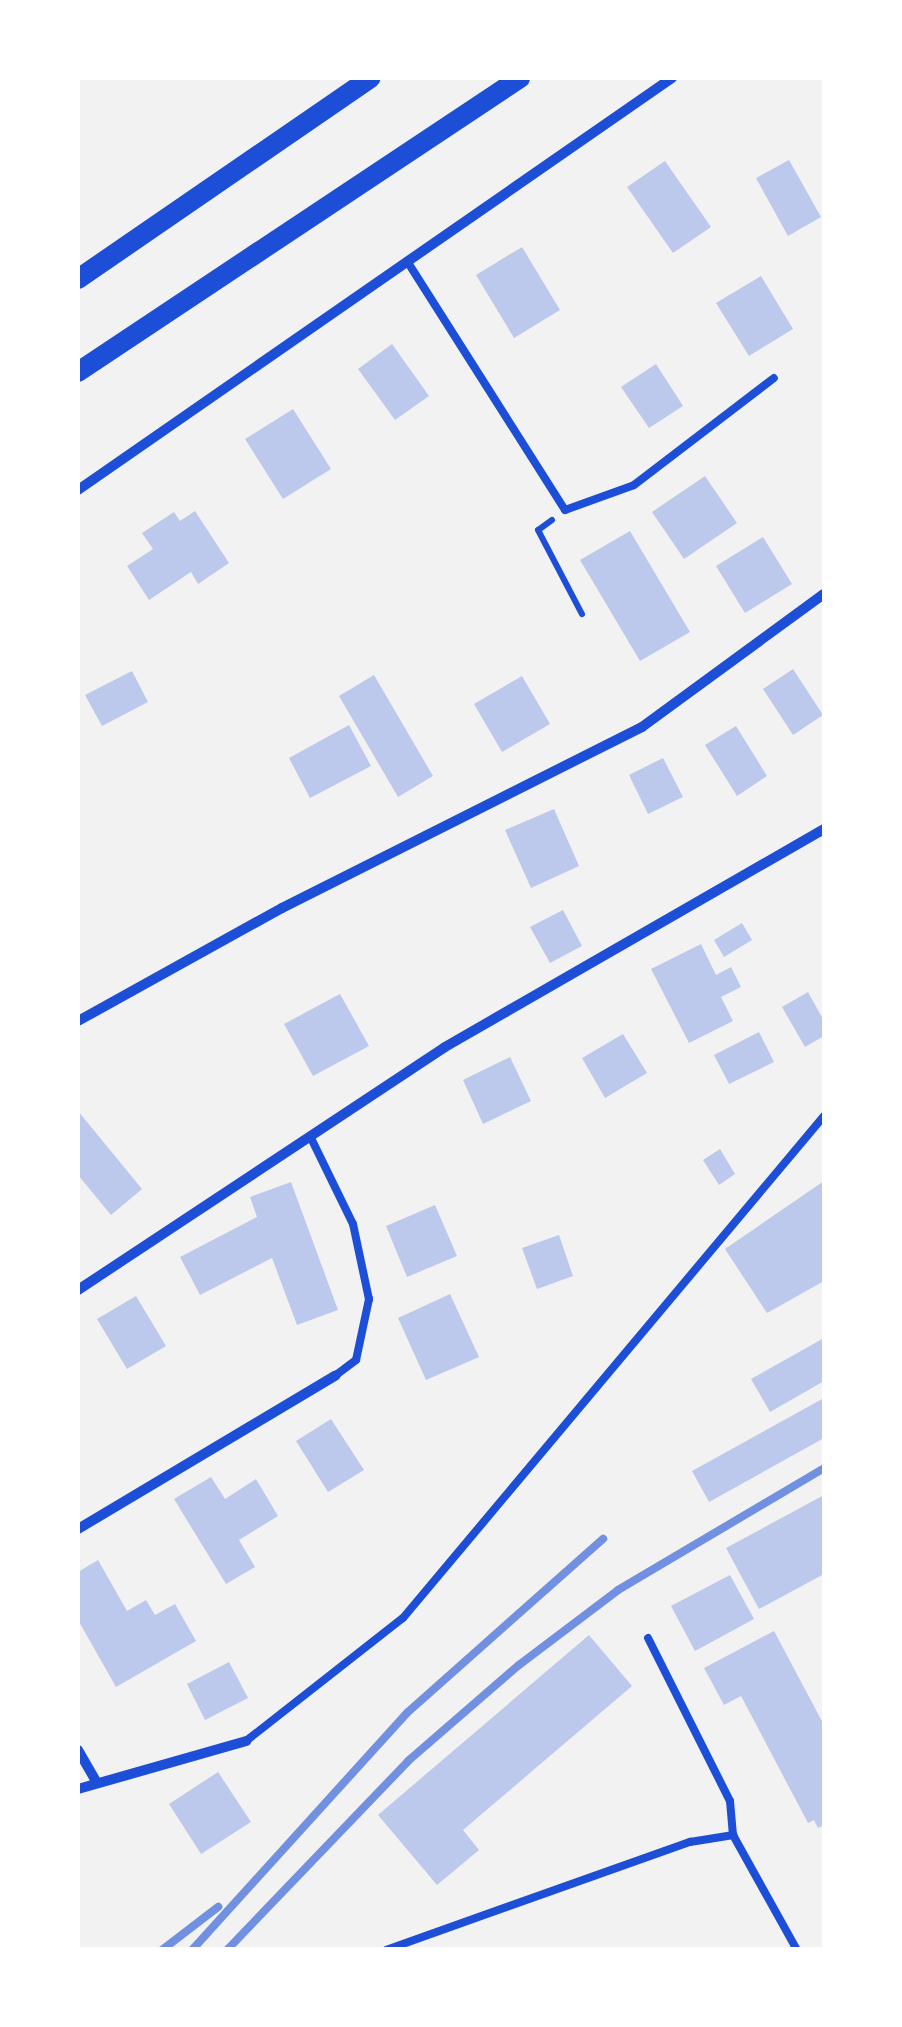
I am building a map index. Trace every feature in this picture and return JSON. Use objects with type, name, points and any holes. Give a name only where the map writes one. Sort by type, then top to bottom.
[{"type":"main road","points":[[78,278],[371,78]]},
{"type":"main road","points":[[78,372],[520,78]]},
{"type":"street","points":[[78,490],[672,78]]},
{"type":"street","points":[[78,1021],[282,908],[642,727],[824,594]]},
{"type":"street","points":[[78,1290],[445,1047],[824,829]]},
{"type":"street","points":[[78,1529],[336,1376]]},
{"type":"street","points":[[78,1789],[95,1779],[246,1741]]},
{"type":"street","points":[[78,1750],[95,1779]]},
{"type":"lane","points":[[407,262],[565,510],[634,486],[774,378]]},
{"type":"lane","points":[[246,1741],[324,1686],[403,1618],[824,1116]]},
{"type":"lane","points":[[310,1136],[354,1224],[369,1299],[356,1360],[336,1376]]},
{"type":"lane","points":[[648,1638],[730,1801],[733,1835],[797,1950]]},
{"type":"lane","points":[[386,1950],[690,1842],[733,1835]]},
{"type":"path","points":[[565,510],[538,530],[582,614]]},
{"type":"building","points":[[789,160],[821,217],[788,236],[756,178]]},
{"type":"building","points":[[665,161],[711,227],[673,253],[627,187]]},
{"type":"building","points":[[522,247],[560,310],[514,338],[476,275]]},
{"type":"building","points":[[761,276],[793,329],[749,356],[716,303]]},
{"type":"building","points":[[392,344],[429,396],[395,420],[358,369]]},
{"type":"building","points":[[656,364],[683,406],[649,428],[621,387]]},
{"type":"building","points":[[293,409],[331,469],[283,499],[245,439]]},
{"type":"building","points":[[705,476],[737,523],[684,559],[652,512]]},
{"type":"building","points":[[195,511],[229,563],[198,584],[191,572],[149,600],[127,566],[153,549],[142,533],[174,512],[180,521]]},
{"type":"building","points":[[630,531],[690,632],[640,661],[580,560]]},
{"type":"building","points":[[763,537],[792,584],[745,613],[716,566]]},
{"type":"building","points":[[793,669],[823,715],[793,735],[763,689]]},
{"type":"building","points":[[132,671],[148,702],[102,726],[85,695]]},
{"type":"building","points":[[374,675],[433,776],[398,797],[339,696]]},
{"type":"building","points":[[522,676],[550,724],[502,752],[474,704]]},
{"type":"building","points":[[349,725],[371,766],[310,798],[289,758]]},
{"type":"building","points":[[736,726],[767,776],[737,796],[705,745]]},
{"type":"building","points":[[663,758],[683,797],[648,814],[629,775]]},
{"type":"building","points":[[554,809],[579,866],[531,888],[505,830]]},
{"type":"building","points":[[563,910],[582,946],[550,963],[530,927]]},
{"type":"building","points":[[742,923],[752,940],[724,957],[714,940]]},
{"type":"building","points":[[701,944],[716,975],[731,967],[741,987],[721,997],[733,1021],[689,1043],[651,969]]},
{"type":"building","points":[[808,992],[824,1021],[824,1036],[805,1047],[782,1007]]},
{"type":"building","points":[[340,994],[369,1046],[313,1076],[284,1024]]},
{"type":"building","points":[[759,1032],[774,1062],[729,1084],[714,1055]]},
{"type":"building","points":[[623,1034],[647,1073],[605,1098],[582,1058]]},
{"type":"building","points":[[510,1057],[531,1101],[483,1124],[463,1080]]},
{"type":"building","points":[[78,1111],[142,1189],[111,1215],[78,1175]]},
{"type":"building","points":[[720,1149],[735,1174],[719,1185],[703,1160]]},
{"type":"building","points":[[824,1181],[824,1281],[767,1313],[725,1249]]},
{"type":"building","points":[[291,1182],[338,1310],[297,1325],[272,1258],[200,1295],[180,1257],[257,1217],[250,1197]]},
{"type":"building","points":[[435,1205],[457,1256],[407,1277],[386,1226]]},
{"type":"building","points":[[559,1235],[573,1276],[537,1289],[522,1248]]},
{"type":"building","points":[[450,1294],[479,1357],[426,1380],[398,1318]]},
{"type":"building","points":[[136,1296],[166,1346],[127,1369],[97,1319]]},
{"type":"building","points":[[824,1338],[824,1381],[770,1412],[751,1379]]},
{"type":"building","points":[[824,1398],[824,1438],[709,1502],[692,1471]]},
{"type":"building","points":[[331,1419],[364,1470],[328,1492],[296,1441]]},
{"type":"building","points":[[211,1477],[225,1499],[256,1479],[278,1516],[239,1540],[255,1567],[226,1584],[174,1499]]},
{"type":"building","points":[[824,1495],[824,1574],[759,1609],[726,1548]]},
{"type":"building","points":[[98,1560],[127,1611],[146,1600],[155,1615],[175,1604],[196,1641],[116,1687],[78,1620],[78,1572]]},
{"type":"building","points":[[730,1575],[754,1619],[695,1651],[671,1606]]},
{"type":"building","points":[[774,1631],[824,1725],[824,1825],[818,1828],[814,1820],[808,1823],[741,1696],[724,1705],[704,1668]]},
{"type":"building","points":[[589,1635],[632,1686],[463,1830],[479,1850],[437,1885],[378,1815]]},
{"type":"building","points":[[229,1662],[248,1698],[205,1720],[187,1684]]},
{"type":"building","points":[[218,1772],[251,1822],[201,1854],[169,1804]]},
{"type":"railway","points":[[227,1950],[408,1761],[519,1665],[618,1590],[824,1468]]},
{"type":"railway","points":[[192,1950],[408,1712],[603,1539]]},
{"type":"railway","points":[[162,1950],[218,1907]]}]
